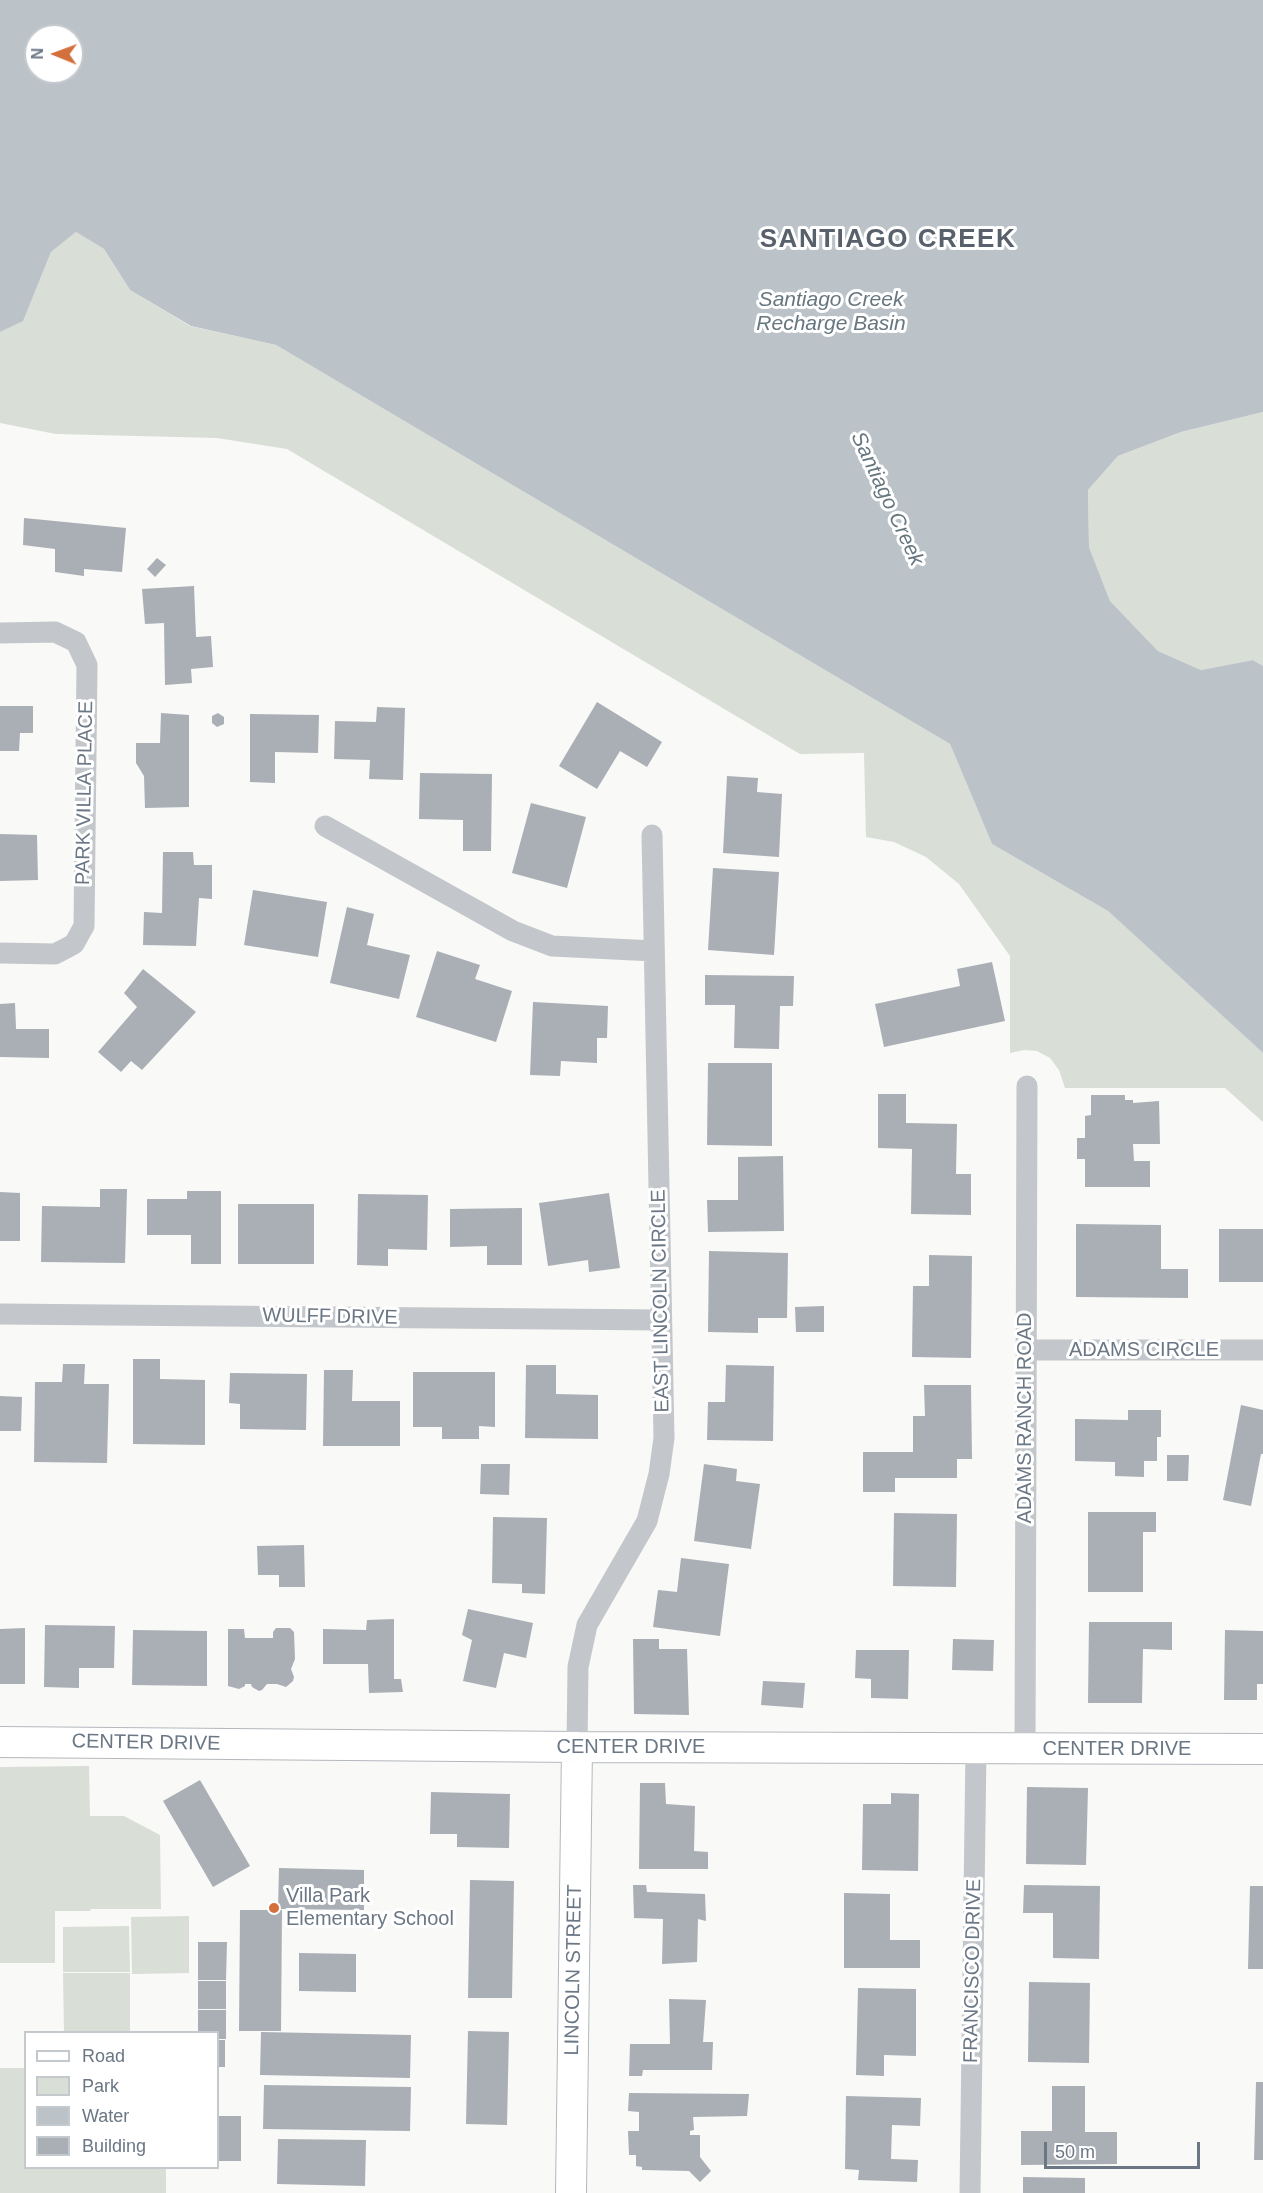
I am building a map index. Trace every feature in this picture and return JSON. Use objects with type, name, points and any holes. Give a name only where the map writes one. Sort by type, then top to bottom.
[{"type":"street","name":"PARK VILLA PLACE","points":[[0,633],[55,632],[76,642],[87,665],[84,926],[74,944],[55,954],[0,953]]},
{"type":"street","points":[[326,826],[513,931],[552,946],[654,951]]},
{"type":"street","name":"EAST LINCOLN CIRCLE","points":[[577,1747],[578,1667],[587,1626],[647,1521],[659,1474],[664,1438],[652,835]]},
{"type":"street","name":"ADAMS RANCH ROAD","points":[[1024,1749],[1027,1086]]},
{"type":"street","name":"WULFF DRIVE","points":[[0,1314],[660,1320]]},
{"type":"street","name":"ADAMS CIRCLE","points":[[1026,1350],[1263,1350]]},
{"type":"street","name":"CENTER DRIVE","points":[[0,1742],[577,1747],[1263,1749]]},
{"type":"street","name":"LINCOLN STREET","points":[[572,2193],[577,1747]]},
{"type":"street","name":"FRANCISCO DRIVE","points":[[970,2193],[976,1749]]},
{"type":"green space","points":[[76,232],[104,249],[130,290],[190,326],[276,345],[950,744],[992,844],[1108,911],[1263,1053],[1263,1122],[1225,1088],[1065,1088],[1059,1070],[1050,1058],[1037,1051],[1024,1050],[1010,1053],[1010,956],[959,884],[926,857],[894,842],[866,837],[864,753],[800,754],[287,449],[217,438],[56,434],[0,423],[0,332],[23,320],[51,252]]},
{"type":"green space","points":[[1263,412],[1263,666],[1253,660],[1201,670],[1158,651],[1110,601],[1089,547],[1088,490],[1118,456],[1181,432]]},
{"type":"green space","points":[[89,1766],[90,1816],[124,1816],[160,1835],[161,1909],[55,1911],[55,1963],[0,1963],[0,1767]]},
{"type":"green space","points":[[189,1916],[189,1973],[132,1974],[131,1917]]},
{"type":"green space","points":[[129,1926],[130,1972],[63,1972],[63,1927]]},
{"type":"green space","points":[[63,1973],[130,1973],[130,2031],[64,2031]]},
{"type":"green space","points":[[0,2068],[24,2068],[24,2169],[166,2169],[166,2193],[0,2193]]},
{"type":"water","name":"Santiago Creek Recharge Basin","points":[[0,0],[1263,0],[1263,412],[1181,432],[1118,456],[1088,490],[1089,547],[1110,601],[1158,651],[1201,670],[1253,660],[1263,666],[1263,1053],[1108,911],[992,844],[950,744],[276,345],[191,326],[130,290],[104,249],[76,232],[51,252],[23,321],[0,332]]},
{"type":"building","points":[[24,518],[126,528],[122,572],[84,569],[84,576],[55,572],[55,549],[23,545]]},
{"type":"building","points":[[157,558],[166,565],[155,577],[147,569]]},
{"type":"building","points":[[194,586],[196,637],[211,636],[213,667],[191,669],[192,683],[165,685],[164,623],[145,624],[142,589]]},
{"type":"building","points":[[597,702],[662,742],[647,767],[620,751],[597,789],[559,766]]},
{"type":"building","points":[[0,706],[33,706],[33,733],[20,733],[19,751],[0,751]]},
{"type":"building","points":[[377,707],[405,708],[403,780],[369,779],[370,760],[334,759],[335,721],[376,722]]},
{"type":"building","points":[[161,713],[189,715],[189,807],[145,808],[144,776],[136,763],[136,743],[160,743]]},
{"type":"building","points":[[218,713],[224,717],[224,724],[217,727],[212,723],[212,716]]},
{"type":"building","points":[[250,714],[319,715],[318,753],[275,752],[275,783],[250,782]]},
{"type":"building","points":[[420,773],[492,774],[491,851],[463,851],[463,820],[419,819]]},
{"type":"building","points":[[727,776],[758,778],[757,792],[782,794],[779,857],[723,853]]},
{"type":"building","points":[[531,803],[586,817],[567,888],[512,873]]},
{"type":"building","points":[[0,834],[37,835],[38,880],[0,881]]},
{"type":"building","points":[[163,852],[193,852],[194,865],[212,865],[212,899],[199,898],[196,946],[143,945],[144,912],[162,913]]},
{"type":"building","points":[[713,868],[779,872],[774,955],[708,950]]},
{"type":"building","points":[[253,890],[327,902],[318,957],[244,945]]},
{"type":"building","points":[[347,907],[374,914],[367,945],[410,955],[399,999],[330,983]]},
{"type":"building","points":[[437,951],[480,965],[475,979],[512,991],[496,1042],[416,1017]]},
{"type":"building","points":[[992,962],[1005,1021],[884,1047],[875,1004],[960,986],[957,969]]},
{"type":"building","points":[[143,969],[196,1012],[142,1070],[131,1061],[121,1072],[98,1052],[137,1007],[124,993]]},
{"type":"building","points":[[705,975],[794,976],[793,1006],[780,1006],[779,1049],[734,1048],[735,1005],[705,1005]]},
{"type":"building","points":[[533,1002],[608,1006],[607,1038],[597,1038],[597,1063],[561,1061],[560,1076],[530,1075]]},
{"type":"building","points":[[15,1003],[16,1029],[49,1029],[49,1058],[0,1057],[0,1004]]},
{"type":"building","points":[[708,1063],[772,1063],[772,1146],[707,1145]]},
{"type":"building","points":[[878,1094],[906,1094],[906,1123],[957,1124],[956,1174],[971,1174],[971,1215],[911,1214],[912,1149],[878,1148]]},
{"type":"building","points":[[1091,1095],[1125,1095],[1125,1100],[1133,1100],[1133,1103],[1159,1101],[1160,1144],[1133,1144],[1134,1161],[1150,1161],[1150,1187],[1085,1187],[1085,1159],[1077,1159],[1077,1138],[1085,1138],[1085,1116],[1091,1115]]},
{"type":"building","points":[[783,1156],[784,1231],[708,1232],[707,1200],[738,1200],[738,1157]]},
{"type":"building","points":[[100,1189],[127,1189],[125,1263],[41,1262],[42,1206],[100,1207]]},
{"type":"building","points":[[187,1191],[221,1191],[221,1264],[191,1264],[191,1235],[147,1235],[147,1199],[187,1199]]},
{"type":"building","points":[[0,1192],[20,1193],[20,1241],[0,1241]]},
{"type":"building","points":[[609,1193],[620,1268],[589,1272],[588,1260],[548,1266],[539,1203]]},
{"type":"building","points":[[358,1194],[428,1195],[427,1250],[388,1249],[388,1266],[357,1265]]},
{"type":"building","points":[[238,1204],[314,1204],[314,1264],[238,1264]]},
{"type":"building","points":[[522,1208],[522,1265],[487,1265],[487,1246],[450,1247],[450,1209]]},
{"type":"building","points":[[1076,1224],[1161,1225],[1161,1269],[1188,1269],[1188,1298],[1076,1297]]},
{"type":"building","points":[[1219,1229],[1263,1229],[1263,1282],[1219,1282]]},
{"type":"building","points":[[709,1251],[788,1253],[787,1318],[758,1318],[758,1333],[708,1332]]},
{"type":"building","points":[[929,1255],[972,1256],[971,1358],[912,1357],[913,1286],[929,1286]]},
{"type":"building","points":[[824,1306],[824,1332],[796,1332],[795,1307]]},
{"type":"building","points":[[133,1359],[160,1359],[160,1379],[205,1380],[205,1445],[133,1444]]},
{"type":"building","points":[[63,1364],[85,1364],[84,1384],[109,1384],[107,1463],[34,1462],[35,1382],[62,1382]]},
{"type":"building","points":[[526,1365],[556,1365],[556,1394],[598,1395],[598,1439],[525,1438]]},
{"type":"building","points":[[726,1365],[774,1366],[773,1441],[707,1440],[708,1402],[725,1402]]},
{"type":"building","points":[[324,1370],[353,1370],[352,1401],[400,1401],[400,1446],[323,1446]]},
{"type":"building","points":[[413,1372],[495,1372],[495,1427],[479,1426],[479,1439],[442,1439],[442,1427],[413,1427]]},
{"type":"building","points":[[230,1373],[307,1374],[306,1430],[240,1429],[240,1404],[229,1403]]},
{"type":"building","points":[[924,1385],[971,1385],[972,1459],[957,1459],[957,1478],[895,1478],[895,1492],[863,1492],[863,1452],[913,1452],[913,1416],[925,1416]]},
{"type":"building","points":[[0,1396],[22,1397],[21,1431],[0,1431]]},
{"type":"building","points":[[1241,1405],[1263,1410],[1263,1454],[1261,1454],[1251,1506],[1223,1500]]},
{"type":"building","points":[[1128,1410],[1161,1410],[1161,1437],[1157,1437],[1157,1461],[1144,1461],[1144,1477],[1115,1476],[1115,1462],[1075,1461],[1075,1419],[1128,1420]]},
{"type":"building","points":[[1167,1455],[1189,1455],[1188,1481],[1167,1481]]},
{"type":"building","points":[[481,1464],[510,1464],[509,1495],[480,1494]]},
{"type":"building","points":[[704,1464],[737,1469],[736,1481],[760,1484],[751,1549],[694,1541]]},
{"type":"building","points":[[1088,1512],[1156,1512],[1156,1532],[1143,1532],[1143,1592],[1088,1592]]},
{"type":"building","points":[[894,1513],[957,1514],[956,1587],[893,1586]]},
{"type":"building","points":[[493,1517],[547,1518],[545,1594],[522,1593],[522,1584],[492,1583]]},
{"type":"building","points":[[304,1545],[305,1587],[279,1587],[279,1575],[258,1575],[257,1546]]},
{"type":"building","points":[[681,1558],[729,1564],[720,1636],[653,1627],[658,1590],[677,1592]]},
{"type":"building","points":[[468,1609],[533,1623],[526,1658],[504,1653],[496,1688],[463,1681],[472,1640],[462,1635]]},
{"type":"building","points":[[394,1619],[394,1679],[401,1679],[403,1692],[369,1693],[368,1664],[323,1664],[323,1629],[366,1630],[367,1620]]},
{"type":"building","points":[[1089,1622],[1172,1622],[1172,1650],[1143,1649],[1142,1703],[1088,1703]]},
{"type":"building","points":[[45,1625],[115,1626],[114,1668],[79,1668],[79,1688],[44,1687]]},
{"type":"building","points":[[25,1628],[25,1684],[0,1684],[0,1629]]},
{"type":"building","points":[[276,1628],[290,1628],[294,1632],[295,1659],[291,1669],[293,1681],[286,1687],[267,1684],[259,1691],[251,1684],[245,1684],[239,1689],[228,1686],[228,1629],[244,1629],[245,1638],[273,1638]]},
{"type":"building","points":[[133,1630],[207,1631],[207,1686],[132,1685]]},
{"type":"building","points":[[1225,1630],[1263,1631],[1263,1684],[1257,1684],[1257,1700],[1224,1700]]},
{"type":"building","points":[[633,1639],[659,1639],[659,1649],[687,1649],[689,1715],[634,1714]]},
{"type":"building","points":[[953,1639],[994,1640],[993,1671],[952,1670]]},
{"type":"building","points":[[856,1650],[909,1650],[908,1699],[871,1698],[871,1679],[855,1678]]},
{"type":"building","points":[[763,1681],[805,1683],[803,1708],[761,1705]]},
{"type":"building","points":[[200,1780],[250,1866],[213,1887],[163,1801]]},
{"type":"building","points":[[640,1783],[665,1783],[666,1804],[695,1806],[694,1851],[708,1852],[708,1869],[639,1869]]},
{"type":"building","points":[[1027,1787],[1088,1788],[1086,1865],[1026,1864]]},
{"type":"building","points":[[431,1792],[510,1794],[509,1848],[457,1847],[457,1834],[430,1834]]},
{"type":"building","points":[[891,1793],[919,1794],[918,1871],[862,1870],[863,1804],[891,1804]]},
{"type":"building","name":"Villa Park Elementary School","points":[[279,1868],[364,1870],[364,1910],[278,1909]]},
{"type":"building","points":[[470,1880],[514,1881],[512,1998],[468,1998]]},
{"type":"building","points":[[633,1885],[646,1885],[647,1892],[705,1894],[706,1921],[698,1919],[697,1962],[662,1964],[663,1919],[634,1918]]},
{"type":"building","points":[[1024,1885],[1100,1886],[1099,1959],[1053,1958],[1053,1913],[1023,1913]]},
{"type":"building","points":[[1250,1886],[1263,1886],[1263,1969],[1248,1969]]},
{"type":"building","points":[[844,1893],[890,1894],[890,1940],[920,1940],[920,1968],[844,1968]]},
{"type":"building","points":[[240,1910],[282,1910],[281,2031],[239,2031]]},
{"type":"building","points":[[198,1942],[227,1942],[226,1980],[198,1980]]},
{"type":"building","points":[[299,1953],[356,1954],[356,1992],[299,1991]]},
{"type":"building","points":[[198,1981],[226,1981],[226,2009],[198,2009]]},
{"type":"building","points":[[1029,1982],[1090,1983],[1089,2063],[1028,2062]]},
{"type":"building","points":[[858,1988],[916,1989],[916,2056],[884,2055],[884,2076],[856,2075]]},
{"type":"building","points":[[669,1999],[706,2000],[703,2042],[713,2042],[712,2070],[643,2070],[642,2076],[629,2076],[630,2044],[670,2044]]},
{"type":"building","points":[[198,2010],[226,2010],[226,2039],[219,2039],[219,2031],[198,2031]]},
{"type":"building","points":[[468,2031],[509,2032],[507,2125],[466,2124]]},
{"type":"building","points":[[261,2032],[411,2035],[410,2078],[260,2075]]},
{"type":"building","points":[[219,2040],[225,2040],[225,2067],[219,2067]]},
{"type":"building","points":[[1256,2082],[1263,2082],[1263,2160],[1254,2160]]},
{"type":"building","points":[[264,2085],[411,2087],[410,2131],[263,2129]]},
{"type":"building","points":[[1052,2086],[1085,2086],[1085,2132],[1117,2132],[1117,2164],[1021,2165],[1021,2131],[1052,2131]]},
{"type":"building","points":[[629,2093],[749,2094],[747,2116],[693,2117],[694,2130],[690,2131],[690,2135],[700,2135],[700,2157],[711,2171],[700,2182],[689,2171],[642,2170],[642,2167],[636,2166],[636,2155],[629,2155],[628,2131],[639,2131],[639,2112],[628,2111]]},
{"type":"building","points":[[846,2096],[921,2098],[920,2126],[892,2125],[891,2159],[918,2160],[917,2182],[858,2180],[859,2170],[845,2169]]},
{"type":"building","points":[[219,2116],[241,2116],[241,2161],[219,2161]]},
{"type":"building","points":[[278,2139],[366,2140],[365,2186],[277,2184]]},
{"type":"building","points":[[1023,2177],[1085,2178],[1085,2193],[1023,2193]]},
{"type":"place","name":"Villa Park Elementary School","points":[[274,1908]]},
{"type":"district","name":"SANTIAGO CREEK","points":[[888,240]]},
{"type":"water label","name":"Santiago Creek","points":[[887,499]]}]
